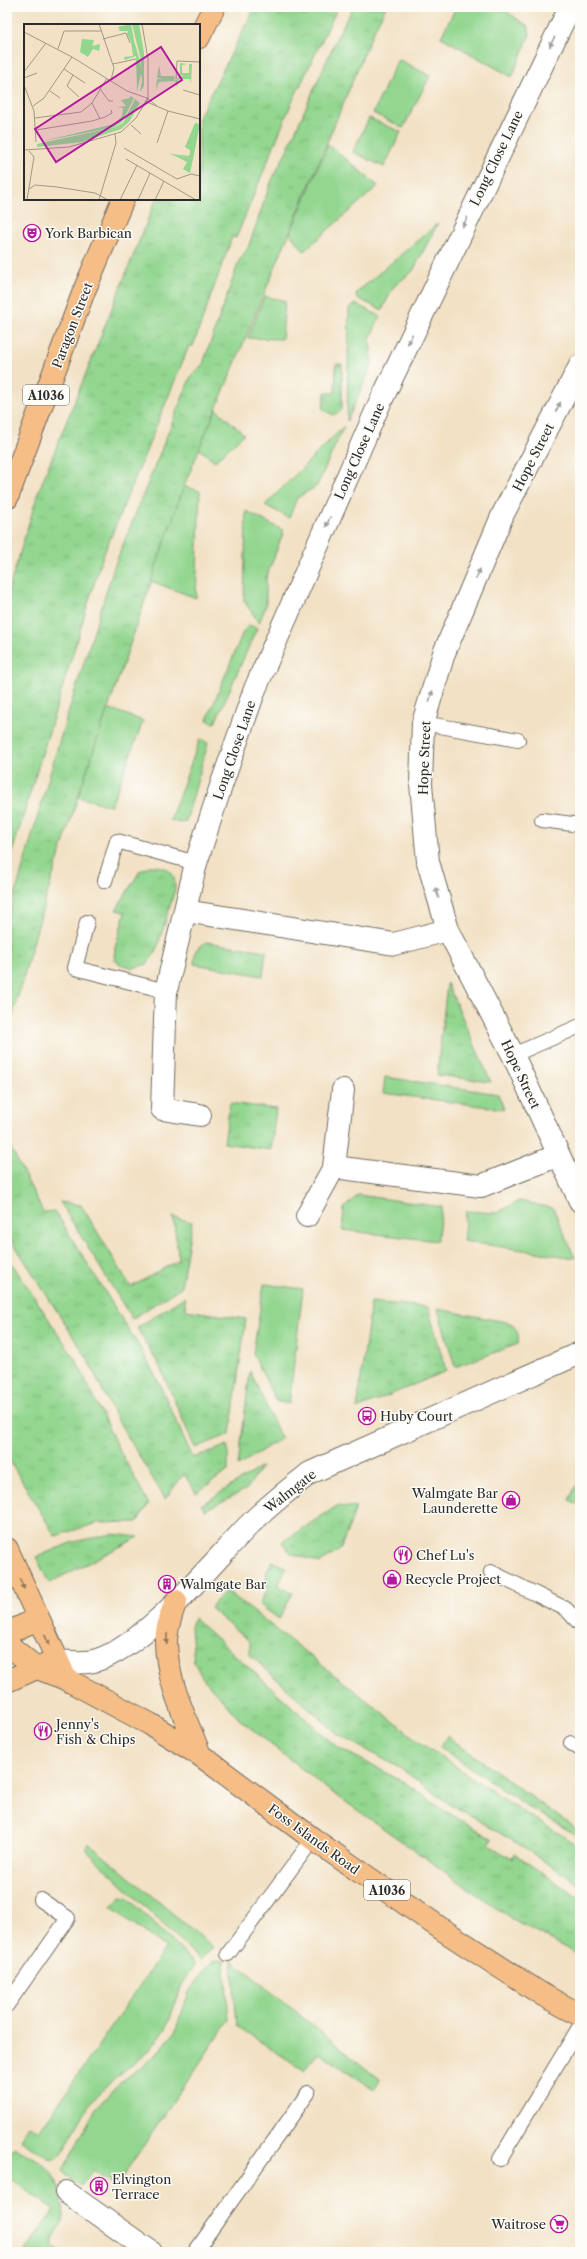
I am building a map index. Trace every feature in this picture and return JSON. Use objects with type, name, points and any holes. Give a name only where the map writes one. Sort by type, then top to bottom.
[{"type":"main road","points":[[200,35],[214,7]]},
{"type":"main road","name":"Paragon Street","points":[[7,498],[84,291],[123,200]]},
{"type":"main road","points":[[7,1549],[62,1670]]},
{"type":"main road","points":[[176,1601],[169,1620],[166,1639],[170,1665],[176,1694],[200,1755]]},
{"type":"main road","points":[[7,1633],[38,1619]]},
{"type":"main road","name":"A1036","points":[[7,1644],[35,1667]]},
{"type":"main road","points":[[7,1681],[35,1667]]},
{"type":"main road","name":"Foss Islands Road","points":[[35,1667],[62,1670],[200,1755],[313,1839],[443,1930],[543,1995],[580,2015]]},
{"type":"street","name":"Long Close Lane","points":[[200,1115],[162,1109],[166,991],[196,863],[255,689],[372,421],[570,7]]},
{"type":"street","points":[[574,7],[580,11]]},
{"type":"street","name":"Hope Street","points":[[580,366],[503,514],[444,653],[423,723],[421,784],[428,862],[448,930],[514,1055],[580,1201]]},
{"type":"street","points":[[185,911],[394,944],[448,930]]},
{"type":"street","points":[[307,1216],[334,1167],[343,1090]]},
{"type":"street","points":[[334,1167],[481,1186],[558,1155]]},
{"type":"street","name":"Walmgate","points":[[62,1670],[96,1661],[113,1653],[148,1630],[249,1525],[278,1498],[310,1473],[580,1353]]},
{"type":"street","points":[[66,2192],[151,2252]]},
{"type":"lane","points":[[423,723],[518,740]]},
{"type":"lane","points":[[542,820],[580,825]]},
{"type":"lane","points":[[105,881],[117,840],[196,863]]},
{"type":"lane","points":[[87,922],[75,968],[166,991]]},
{"type":"lane","points":[[514,1055],[580,1026]]},
{"type":"lane","points":[[491,1572],[566,1609],[580,1624]]},
{"type":"lane","points":[[228,1954],[313,1839]]},
{"type":"lane","points":[[7,2005],[68,1918],[41,1900]]},
{"type":"lane","points":[[500,2158],[580,2026]]},
{"type":"lane","points":[[195,2252],[308,2093]]},
{"type":"green space","points":[[255,7],[338,7],[292,102],[236,238],[232,237],[193,346],[189,346],[101,561],[7,869],[7,595],[39,490],[154,204],[156,200],[200,200],[200,115]]},
{"type":"green space","points":[[353,7],[386,7],[373,32],[184,486],[78,797],[45,901],[7,1035],[7,922],[60,739],[114,567],[191,376],[203,364],[239,261],[248,248],[271,182],[287,150],[338,35]]},
{"type":"green space","points":[[456,7],[499,7],[528,26],[530,34],[512,77],[441,37]]},
{"type":"green space","points":[[398,59],[430,76],[403,128],[373,113]]},
{"type":"green space","points":[[369,118],[401,132],[384,167],[353,152]]},
{"type":"green space","points":[[328,144],[378,186],[304,251],[290,234]]},
{"type":"green space","points":[[438,223],[413,271],[394,286],[382,310],[357,298],[356,293]]},
{"type":"green space","points":[[265,296],[285,301],[282,339],[248,338]]},
{"type":"green space","points":[[355,304],[380,316],[370,339],[372,365],[347,421],[349,308]]},
{"type":"green space","points":[[336,364],[342,364],[342,408],[340,412],[333,415],[323,409],[325,392],[335,393]]},
{"type":"green space","points":[[216,409],[244,434],[215,461],[199,449]]},
{"type":"green space","points":[[344,426],[317,486],[297,498],[289,518],[265,505]]},
{"type":"green space","points":[[184,486],[200,491],[196,598],[151,581]]},
{"type":"green space","points":[[246,511],[284,531],[266,578],[266,606],[259,623],[244,601]]},
{"type":"green space","points":[[249,625],[257,628],[215,723],[207,720],[243,632]]},
{"type":"green space","points":[[108,708],[143,721],[111,806],[78,797]]},
{"type":"green space","points":[[200,739],[208,743],[186,821],[180,823],[170,820]]},
{"type":"green space","points":[[150,866],[162,867],[169,870],[174,877],[175,889],[156,952],[147,964],[133,968],[120,964],[114,959],[115,948],[125,912],[116,910],[140,871]]},
{"type":"green space","points":[[206,942],[266,951],[263,976],[194,964],[196,950]]},
{"type":"green space","points":[[447,983],[491,1082],[437,1075]]},
{"type":"green space","points":[[385,1077],[498,1094],[504,1109],[383,1093]]},
{"type":"green space","points":[[230,1103],[276,1109],[271,1150],[224,1143]]},
{"type":"green space","points":[[7,1140],[43,1212],[55,1211],[143,1353],[159,1383],[193,1458],[228,1445],[228,1471],[196,1493],[184,1474],[165,1499],[114,1414],[87,1358],[7,1233]]},
{"type":"green space","points":[[358,1195],[442,1207],[437,1241],[342,1230],[344,1208]]},
{"type":"green space","points":[[519,1201],[553,1208],[575,1258],[463,1241],[466,1211],[497,1213]]},
{"type":"green space","points":[[60,1202],[81,1205],[131,1287],[179,1260],[173,1217],[192,1222],[181,1287],[132,1319]]},
{"type":"green space","points":[[7,1256],[77,1362],[117,1446],[149,1504],[137,1522],[98,1523],[55,1536],[7,1456]]},
{"type":"green space","points":[[264,1284],[303,1289],[289,1404],[276,1401],[253,1354]]},
{"type":"green space","points":[[184,1297],[186,1310],[246,1319],[230,1434],[195,1448],[159,1365],[137,1328]]},
{"type":"green space","points":[[371,1302],[428,1307],[446,1371],[357,1409]]},
{"type":"green space","points":[[438,1309],[511,1323],[518,1333],[518,1344],[455,1367]]},
{"type":"green space","points":[[250,1371],[281,1438],[238,1466]]},
{"type":"green space","points":[[261,1467],[247,1489],[205,1510],[201,1505]]},
{"type":"green space","points":[[580,1478],[580,1505],[569,1500]]},
{"type":"green space","points":[[337,1506],[356,1508],[340,1550],[320,1563],[291,1553],[282,1542]]},
{"type":"green space","points":[[112,1534],[139,1537],[49,1583],[36,1557],[73,1542]]},
{"type":"green space","points":[[272,1561],[286,1568],[278,1586],[293,1593],[279,1619],[259,1604],[267,1590],[266,1572]]},
{"type":"green space","points":[[226,1590],[425,1746],[526,1814],[580,1846],[580,1885],[520,1845],[447,1802],[403,1770],[338,1734],[250,1655],[250,1642],[210,1608]]},
{"type":"green space","points":[[194,1618],[337,1747],[404,1782],[439,1807],[492,1839],[489,1845],[512,1859],[514,1854],[580,1898],[580,1956],[509,1917],[326,1788],[239,1719],[202,1677],[194,1662],[191,1627]]},
{"type":"green space","points":[[447,1736],[580,1832],[580,1837],[530,1808],[440,1747]]},
{"type":"green space","points":[[88,1843],[213,1947],[200,1960],[85,1849]]},
{"type":"green space","points":[[121,1896],[127,1897],[194,1963],[194,1966],[181,1987],[168,2024],[151,2049],[116,2077],[90,2103],[61,2155],[54,2159],[48,2158],[20,2139],[29,2126],[39,2132],[166,1947],[111,1908]]},
{"type":"green space","points":[[216,1960],[224,1961],[229,2020],[116,2186],[93,2170],[81,2186],[66,2176],[63,2170],[96,2108],[121,2082],[156,2055],[175,2032],[189,1992],[204,1970]]},
{"type":"green space","points":[[232,1960],[380,2080],[374,2089],[318,2052],[305,2071],[237,2026]]},
{"type":"green space","points":[[14,2147],[49,2170],[58,2185],[62,2198],[63,2218],[53,2238],[53,2242],[62,2252],[25,2252],[54,2210],[7,2177],[7,2158]]},
{"type":"place","name":"York Barbican","points":[[32,233]]},
{"type":"place","name":"Huby Court","points":[[367,1416]]},
{"type":"place","name":"Walmgate Bar Launderette","points":[[511,1500]]},
{"type":"place","name":"Chef Lu's","points":[[403,1555]]},
{"type":"place","name":"Recycle Project","points":[[392,1579]]},
{"type":"place","name":"Walmgate Bar","points":[[167,1584]]},
{"type":"place","name":"Jenny's Fish & Chips","points":[[43,1731]]},
{"type":"place","name":"Elvington Terrace","points":[[99,2186]]},
{"type":"place","name":"Waitrose","points":[[559,2224]]}]
